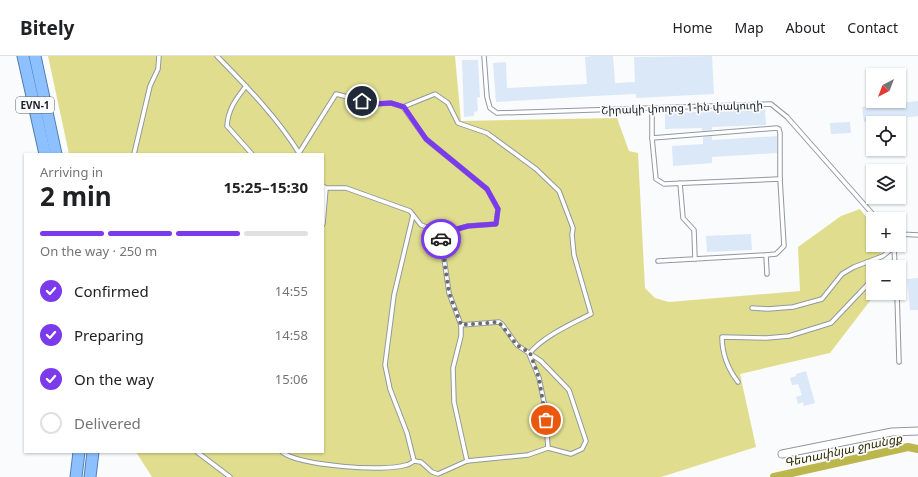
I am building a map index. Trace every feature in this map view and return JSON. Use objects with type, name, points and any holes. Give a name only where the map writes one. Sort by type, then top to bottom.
[{"type":"highway","name":"EVN-1","points":[[24,56],[46,153]]},
{"type":"highway","name":"EVN-1","points":[[35,56],[56,153]]},
{"type":"highway","points":[[76,477],[79,453]]},
{"type":"highway","points":[[90,477],[94,453]]},
{"type":"street","points":[[782,454],[892,432],[918,432]]},
{"type":"lane","points":[[134,153],[150,86],[158,69],[159,56]]},
{"type":"lane","points":[[217,56],[246,86],[291,140],[299,153],[336,94],[375,104],[391,103],[404,107],[426,139],[487,189],[498,209],[496,224],[468,226],[450,231],[432,229],[421,225],[410,211],[346,188],[325,187],[324,206]]},
{"type":"lane","name":"Շիրակի փողոց 1-ին փակուղի","points":[[484,56],[487,97],[490,108],[497,113],[771,104],[787,117],[872,212]]},
{"type":"lane","points":[[246,86],[232,104],[228,115],[227,126],[251,153]]},
{"type":"lane","points":[[404,107],[435,94],[448,103],[458,123],[487,133],[536,170],[559,191],[573,228],[572,235],[574,255],[591,314],[565,327],[540,344],[530,353]]},
{"type":"lane","points":[[652,108],[652,138],[656,179],[661,184],[780,179]]},
{"type":"lane","points":[[652,138],[777,128],[779,128],[780,133],[780,179],[784,246],[776,254],[766,256],[658,261]]},
{"type":"lane","points":[[680,183],[683,218],[694,230],[695,259]]},
{"type":"lane","points":[[413,214],[394,295],[385,366],[390,389],[407,434],[414,460]]},
{"type":"lane","points":[[440,230],[449,293],[461,325],[461,336],[453,368],[454,402],[467,461]]},
{"type":"lane","points":[[906,234],[918,235]]},
{"type":"lane","points":[[876,260],[887,252]]},
{"type":"lane","points":[[766,256],[767,274]]},
{"type":"lane","points":[[752,308],[768,309],[793,307],[822,299],[842,274],[866,264]]},
{"type":"lane","points":[[738,382],[729,371],[726,363],[722,346],[722,337],[767,338],[788,336],[831,323],[866,286]]},
{"type":"lane","points":[[897,300],[900,362]]},
{"type":"lane","points":[[414,460],[421,462],[432,472],[438,474],[467,461],[528,455],[548,448],[571,454],[582,449],[586,441],[569,390],[549,368],[517,345],[499,322],[461,325]]},
{"type":"lane","points":[[530,353],[539,378],[545,407],[548,448]]},
{"type":"lane","points":[[198,453],[230,477]]},
{"type":"lane","points":[[284,453],[294,458],[336,465],[378,469],[407,465],[414,460]]},
{"type":"shaded area","points":[[48,56],[455,56],[461,121],[617,118],[629,151],[638,153],[645,288],[655,298],[669,302],[800,291],[798,247],[841,216],[860,209],[866,217],[866,252],[882,252],[877,260],[866,260],[866,300],[871,300],[830,353],[740,374],[756,447],[661,477],[152,477],[137,453],[324,453],[324,153],[69,153]]},
{"type":"building","points":[[613,56],[615,83],[635,82],[634,57],[712,56],[714,94],[636,98],[636,94],[496,102],[493,63],[506,62],[507,88],[587,84],[585,57]]},
{"type":"building","points":[[462,60],[478,60],[480,97],[477,98],[478,111],[474,112],[474,116],[464,117]]},
{"type":"building","points":[[918,101],[918,116],[906,117],[906,116],[866,116],[866,122],[864,122],[862,107],[906,108],[906,102]]},
{"type":"building","points":[[765,109],[766,125],[712,127],[712,130],[702,131],[702,128],[665,129],[665,113]]},
{"type":"building","points":[[850,122],[851,133],[831,134],[830,123]]},
{"type":"building","points":[[712,136],[712,140],[777,136],[777,153],[712,157],[712,163],[673,166],[672,146],[703,144],[703,137]]},
{"type":"building","points":[[751,234],[752,250],[707,252],[706,236]]},
{"type":"building","points":[[918,278],[918,310],[910,310],[907,279]]},
{"type":"building","points":[[806,371],[815,403],[804,406],[803,402],[798,404],[796,397],[802,395],[798,384],[792,385],[790,378],[796,376],[796,374]]},
{"type":"waterway","name":"Գետափնյա ջրանցք","points":[[774,477],[908,447],[918,449]]},
{"type":"way so far","points":[[441,239],[449,293],[461,325],[499,322],[517,345],[530,353],[529,354],[539,378],[546,420]]},
{"type":"route","points":[[362,101],[375,104],[391,103],[404,107],[426,139],[487,189],[498,209],[496,224],[468,226],[450,231],[440,230],[441,239]]}]
